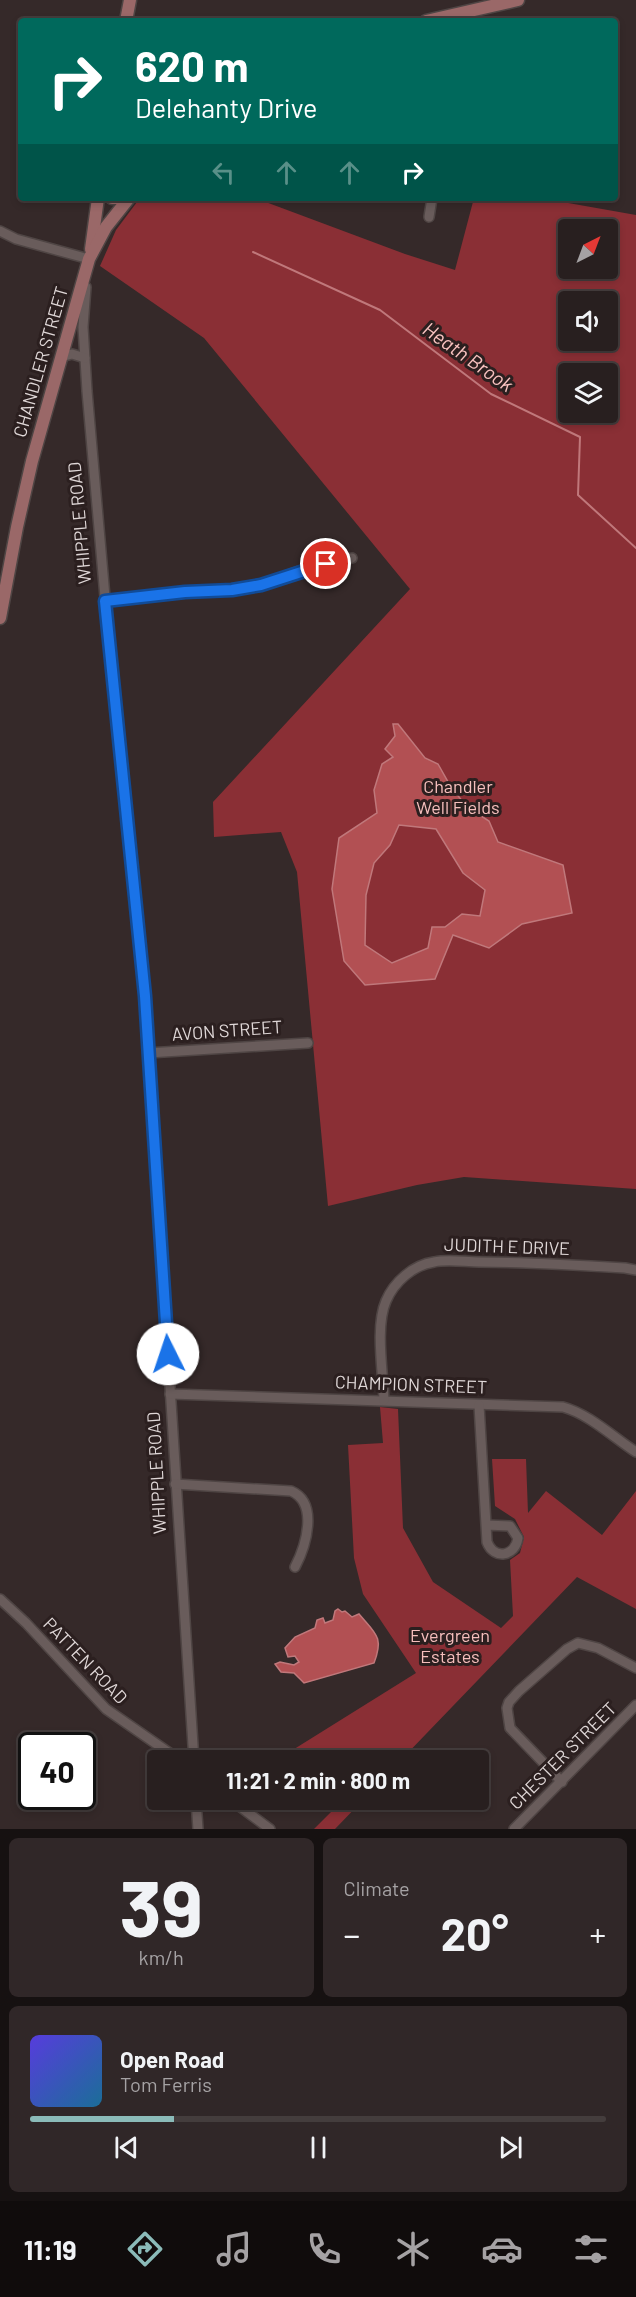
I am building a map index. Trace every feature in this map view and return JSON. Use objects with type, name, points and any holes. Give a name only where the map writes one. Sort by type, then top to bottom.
[{"type":"main road","points":[[127,18],[130,0]]},
{"type":"main road","points":[[443,18],[480,4],[518,0]]},
{"type":"main road","name":"WHIPPLE ROAD","points":[[89,259],[98,201]]},
{"type":"main road","name":"CHANDLER STREET","points":[[0,618],[32,461],[89,259],[106,227],[126,201]]},
{"type":"street","points":[[429,217],[432,201]]},
{"type":"street","points":[[0,231],[16,239],[89,259]]},
{"type":"street","name":"WHIPPLE ROAD","points":[[89,259],[84,304],[85,358],[105,601],[132,860],[148,1053],[193,1750]]},
{"type":"street","points":[[61,357],[72,354],[85,358]]},
{"type":"street","points":[[105,601],[261,585],[305,569],[352,558]]},
{"type":"street","name":"AVON STREET","points":[[148,1053],[308,1043]]},
{"type":"street","name":"JUDITH E DRIVE","points":[[384,1400],[382,1335],[386,1301],[395,1285],[418,1267],[434,1262],[504,1262],[636,1270]]},
{"type":"street","name":"CHAMPION STREET","points":[[170,1394],[548,1405],[575,1410],[636,1452]]},
{"type":"street","points":[[479,1404],[486,1525]]},
{"type":"street","points":[[175,1484],[297,1493],[305,1503],[307,1527],[302,1555],[295,1567]]},
{"type":"street","name":"PATTEN ROAD","points":[[0,1599],[26,1623],[106,1709],[165,1750]]},
{"type":"street","points":[[561,1782],[510,1728],[507,1715],[509,1702],[551,1663],[578,1643],[598,1648],[636,1668]]},
{"type":"street","name":"CHESTER STREET","points":[[514,1829],[636,1705]]},
{"type":"street","points":[[197,1810],[198,1829]]},
{"type":"street","points":[[244,1810],[270,1829]]},
{"type":"green space","name":"Chandler Well Fields","points":[[138,201],[263,201],[405,254],[455,270],[473,201],[557,201],[636,215],[636,1189],[464,1177],[417,1185],[328,1206],[297,872],[281,832],[214,837],[213,802],[410,589],[204,338],[100,266],[116,230]]},
{"type":"green space","name":"Evergreen Estates","points":[[380,1407],[398,1409],[403,1528],[433,1582],[501,1628],[513,1616],[510,1560],[520,1553],[524,1537],[515,1519],[495,1506],[492,1459],[526,1459],[528,1513],[546,1491],[602,1535],[636,1491],[636,1609],[577,1577],[411,1750],[293,1750],[416,1673],[363,1594],[354,1558],[348,1445],[383,1443]]},
{"type":"green space","points":[[333,1810],[353,1810],[335,1829],[314,1829]]},
{"type":"shaded area","points":[[393,724],[398,724],[425,758],[438,764],[451,787],[467,807],[489,821],[498,842],[563,865],[572,913],[522,924],[489,948],[453,935],[435,979],[365,985],[344,961],[332,889],[339,838],[377,813],[374,790],[382,764],[393,757],[385,749],[395,736]],"holes":[[[399,825],[436,829],[463,873],[485,890],[480,916],[462,914],[445,927],[432,927],[428,948],[392,963],[365,945],[366,895],[374,863],[390,845]]]},
{"type":"shaded area","points":[[338,1609],[352,1617],[359,1614],[374,1631],[378,1647],[374,1663],[304,1683],[294,1673],[281,1672],[275,1664],[280,1662],[294,1665],[299,1662],[295,1656],[288,1657],[285,1648],[295,1637],[315,1628],[317,1620],[323,1618],[325,1623],[333,1620],[335,1611]]},
{"type":"waterway","name":"Heath Brook","points":[[253,252],[380,310],[491,394],[580,437],[578,495],[636,548]]},
{"type":"route","points":[[168,1354],[145,996],[105,601],[185,592],[232,590],[261,585],[326,564]]}]
